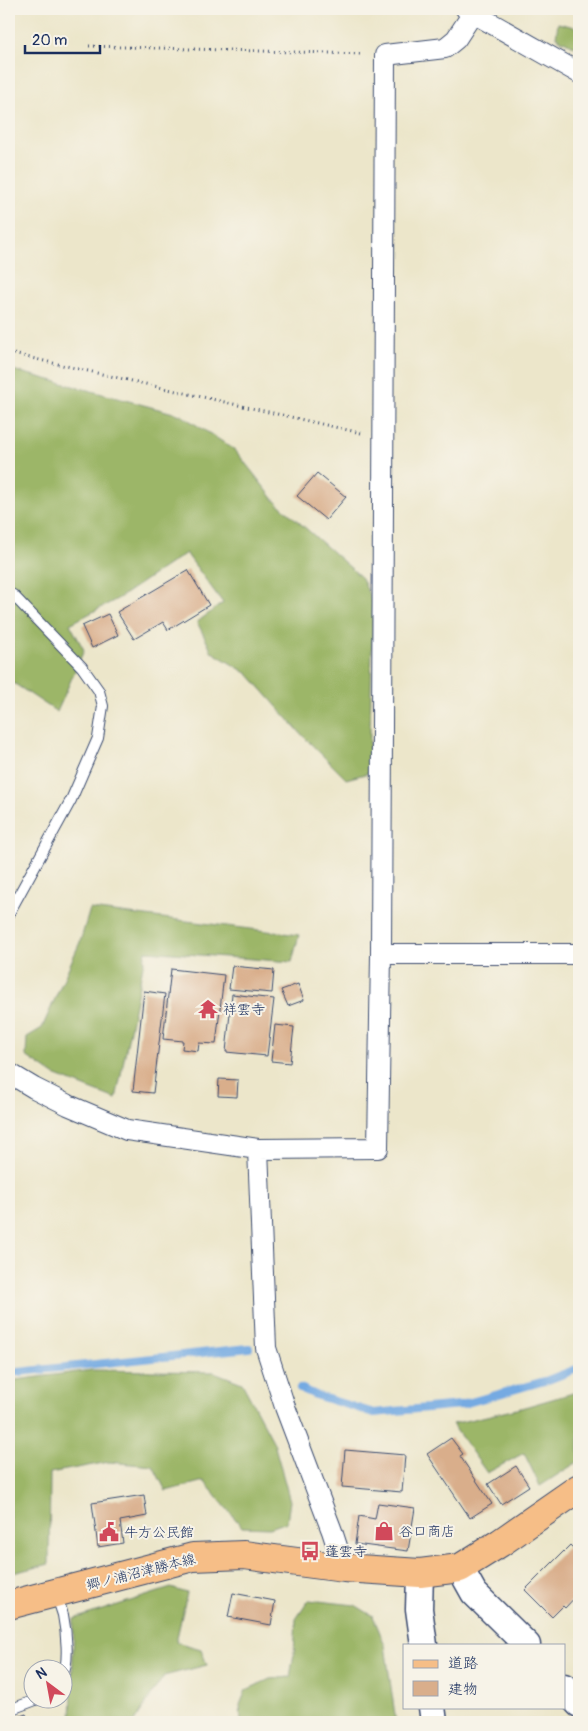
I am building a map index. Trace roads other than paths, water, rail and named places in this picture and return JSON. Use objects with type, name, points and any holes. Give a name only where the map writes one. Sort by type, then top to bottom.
[{"type":"main road","name":"郷ノ浦沼津勝本線","points":[[9,1605],[193,1557],[244,1555],[344,1568],[420,1573],[460,1568],[500,1543],[579,1488]]},
{"type":"street","points":[[9,1073],[68,1105],[127,1130],[258,1149],[378,1148],[381,954],[385,54],[445,48],[456,39],[470,11],[579,73]]},
{"type":"street","points":[[381,954],[579,954]]},
{"type":"street","points":[[258,1149],[266,1348],[285,1408],[332,1531],[344,1568]]},
{"type":"street","points":[[460,1568],[474,1593],[526,1644]]},
{"type":"street","points":[[420,1573],[419,1610],[424,1644]]},
{"type":"street","points":[[566,1689],[579,1704]]},
{"type":"street","points":[[432,1708],[434,1722]]},
{"type":"lane","points":[[9,593],[82,667],[99,691],[103,706],[98,738],[71,800],[9,913]]},
{"type":"lane","points":[[55,1593],[63,1615],[67,1658]]},
{"type":"lane","points":[[9,1710],[22,1705]]},
{"type":"waterway","points":[[9,1373],[249,1348]]},
{"type":"waterway","points":[[300,1388],[318,1396],[374,1413],[460,1405],[548,1380],[579,1368]]},
{"type":"place","name":"祥雲寺","points":[[208,1009]]},
{"type":"place","name":"谷口商店","points":[[384,1531]]},
{"type":"place","name":"牛方公民館","points":[[109,1532]]},
{"type":"place","name":"蓬雲寺","points":[[310,1551]]}]
